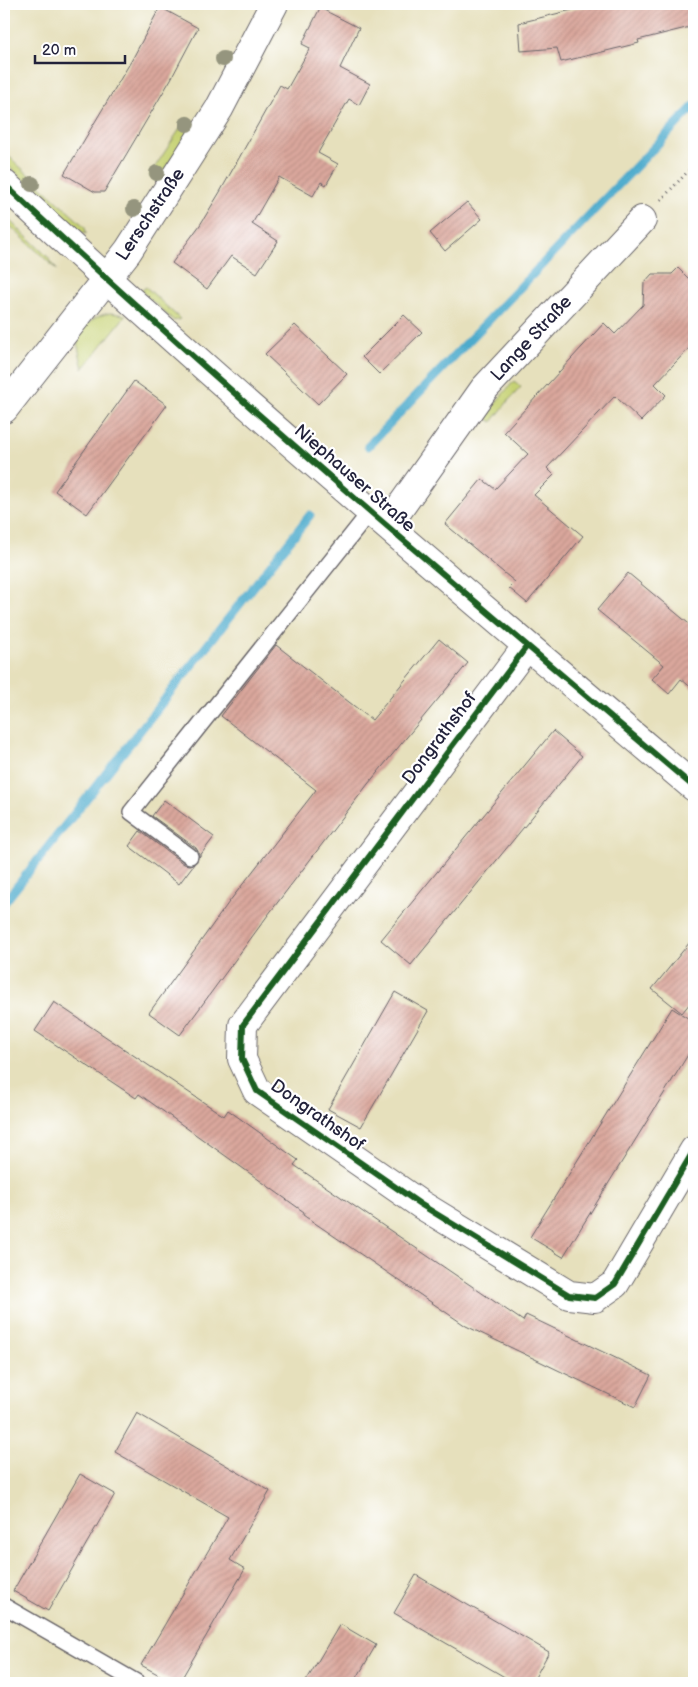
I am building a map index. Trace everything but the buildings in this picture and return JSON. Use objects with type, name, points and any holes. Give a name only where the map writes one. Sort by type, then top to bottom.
[{"type":"street","name":"Lerschstraße","points":[[4,409],[128,251],[219,109],[274,4]]},
{"type":"street","name":"Niephauser Straße","points":[[4,184],[105,278],[379,519],[694,787]]},
{"type":"street","name":"Lange Straße","points":[[379,519],[484,389],[642,220]]},
{"type":"street","name":"Dongrathshof","points":[[527,646],[243,1025],[242,1059],[257,1090],[420,1204],[569,1295],[595,1298],[615,1284],[694,1150]]},
{"type":"lane","points":[[190,856],[131,812],[379,519]]},
{"type":"lane","points":[[4,1606],[138,1683]]},
{"type":"path","points":[[642,220],[694,165]]},
{"type":"green space","points":[[187,118],[194,122],[158,181],[149,176]]},
{"type":"green space","points":[[4,152],[85,227],[86,234],[74,228],[4,162]]},
{"type":"green space","points":[[9,220],[47,256],[57,270],[7,223]]},
{"type":"green space","points":[[146,287],[180,319],[174,321],[141,291]]},
{"type":"green space","points":[[110,313],[126,315],[83,369],[76,338],[90,321]]},
{"type":"green space","points":[[514,381],[521,387],[492,422],[484,416]]},
{"type":"waterway","points":[[368,446],[694,106]]},
{"type":"waterway","points":[[4,903],[310,515]]},
{"type":"cycle path","points":[[4,184],[259,415],[432,565],[694,787]]},
{"type":"cycle path","points":[[527,646],[243,1025],[242,1059],[257,1091],[420,1204],[569,1295],[595,1298],[615,1284],[694,1150]]}]
